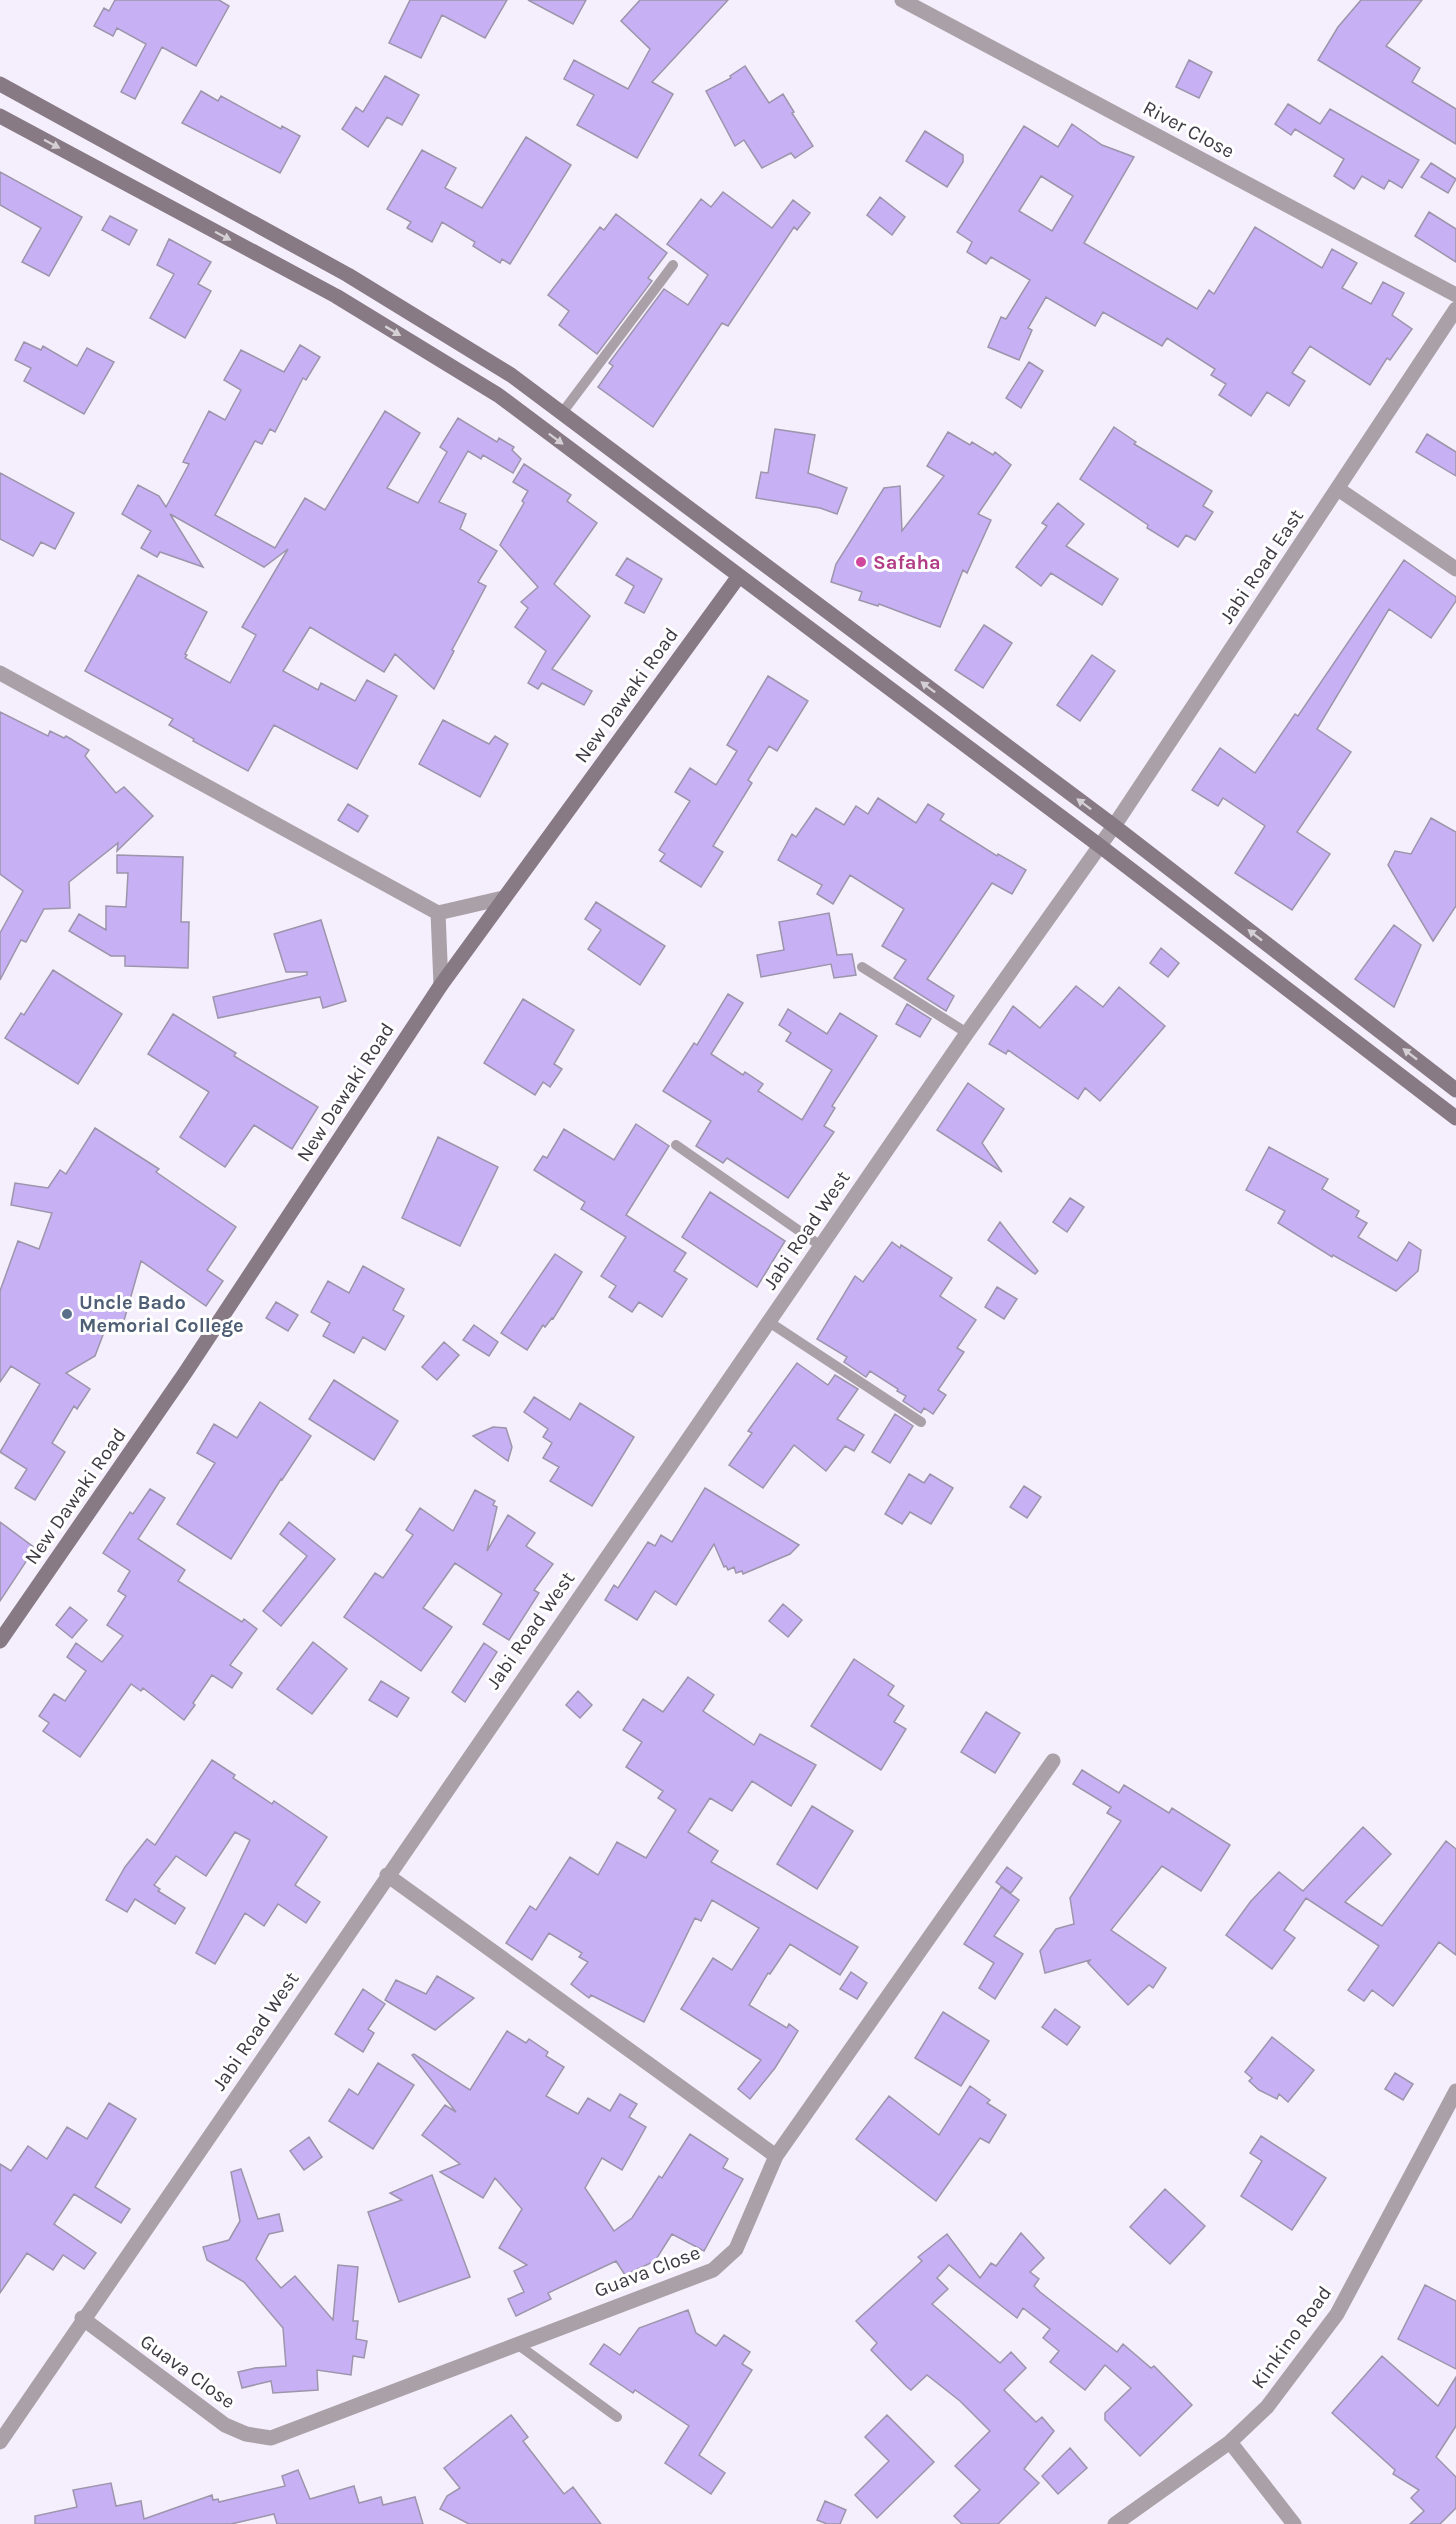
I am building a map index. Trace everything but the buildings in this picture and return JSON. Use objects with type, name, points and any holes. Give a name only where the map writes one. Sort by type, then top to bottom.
[{"type":"street","name":"River Close","points":[[902,0],[1456,295]]},
{"type":"street","points":[[0,84],[348,275],[511,375],[1114,826],[1456,1090]]},
{"type":"street","points":[[0,116],[336,296],[498,395],[1100,846],[1456,1118]]},
{"type":"street","name":"Jabi Road East","points":[[1100,846],[1456,309]]},
{"type":"street","points":[[1338,489],[1456,569]]},
{"type":"street","name":"New Dawaki Road","points":[[0,1641],[185,1373],[441,985],[739,576]]},
{"type":"street","points":[[0,673],[438,913],[503,898]]},
{"type":"street","name":"Jabi Road West","points":[[0,2442],[82,2318],[967,1032],[1100,846]]},
{"type":"street","points":[[438,913],[441,985]]},
{"type":"street","name":"Guava Close","points":[[82,2318],[225,2425],[246,2434],[272,2438],[713,2270],[736,2249],[776,2156],[1053,1761]]},
{"type":"street","points":[[387,1875],[776,2156]]},
{"type":"street","name":"Kinkino Road","points":[[1115,2524],[1230,2442],[1267,2407],[1337,2314],[1456,2091]]},
{"type":"street","points":[[1230,2442],[1294,2524]]},
{"type":"lane","points":[[562,413],[673,266]]},
{"type":"lane","points":[[862,967],[967,1032]]},
{"type":"lane","points":[[676,1145],[821,1246]]},
{"type":"lane","points":[[769,1322],[921,1422]]},
{"type":"lane","points":[[517,2344],[617,2417]]},
{"type":"place","name":"Safaha","points":[[861,562]]},
{"type":"place","name":"Uncle Bado Memorial College","points":[[67,1314]]}]
